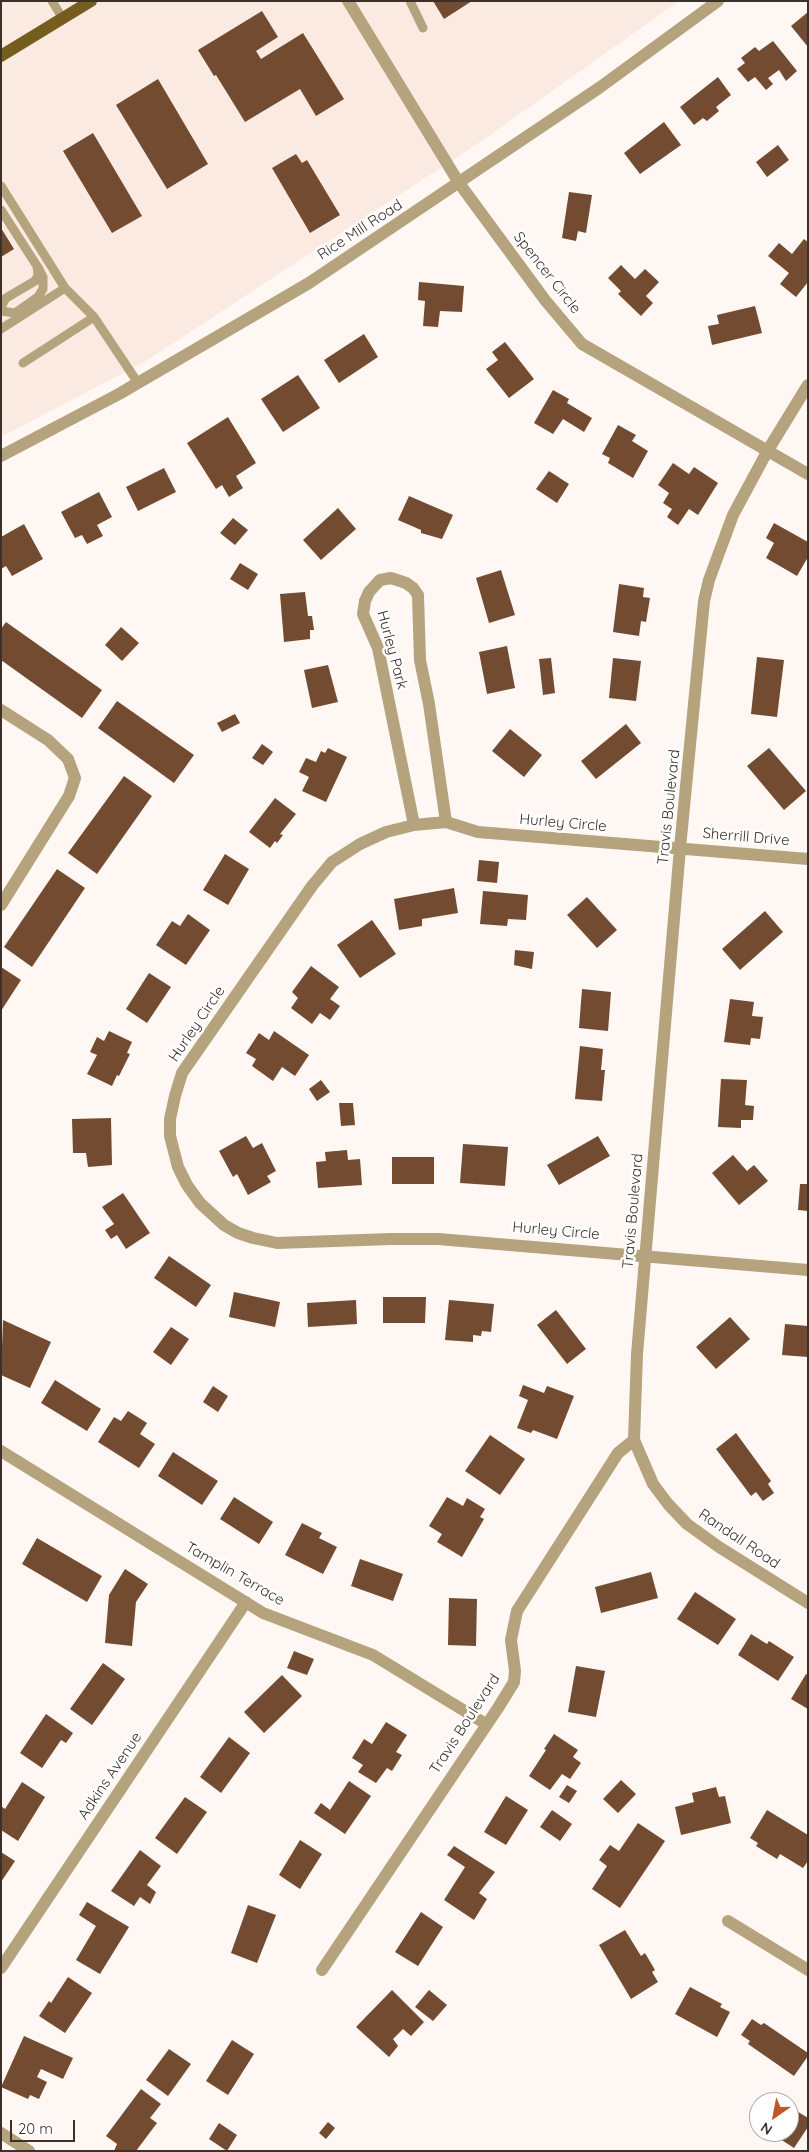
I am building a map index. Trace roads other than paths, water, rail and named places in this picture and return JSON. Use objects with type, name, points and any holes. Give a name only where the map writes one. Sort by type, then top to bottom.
[{"type":"main road","points":[[1,56],[91,1]]},
{"type":"street","name":"Spencer Circle","points":[[348,1],[458,183],[545,300],[582,344],[808,474]]},
{"type":"street","name":"Rice Mill Road","points":[[1,456],[138,383],[309,283],[599,88],[718,1]]},
{"type":"street","name":"Travis Boulevard","points":[[322,1970],[514,1682],[515,1671],[511,1640],[516,1611],[618,1453],[634,1440],[637,1354],[680,848],[704,601],[709,580],[733,516],[768,450],[808,385]]},
{"type":"street","name":"Hurley Park","points":[[414,825],[378,648],[364,614],[365,601],[369,592],[380,580],[390,578],[406,583],[414,588],[418,595],[420,660],[429,704],[446,822]]},
{"type":"street","points":[[1,710],[48,740],[68,759],[75,778],[68,796],[1,905]]},
{"type":"street","name":"Hurley Circle","points":[[680,848],[478,832],[446,822],[414,825],[386,832],[332,862],[312,886],[182,1073],[170,1119],[170,1136],[178,1167],[186,1186],[212,1216],[224,1225],[246,1236],[277,1243],[438,1239],[808,1270]]},
{"type":"street","name":"Sherrill Drive","points":[[680,848],[808,859]]},
{"type":"street","name":"Randall Road","points":[[634,1440],[653,1484],[668,1504],[687,1524],[719,1547],[808,1603]]},
{"type":"street","name":"Tamplin Terrace","points":[[1,1451],[263,1613],[373,1655],[486,1724]]},
{"type":"street","name":"Adkins Avenue","points":[[1,1968],[246,1602]]},
{"type":"street","points":[[728,1921],[808,1970]]},
{"type":"street","points":[[1,2133],[29,2151]]},
{"type":"lane","points":[[52,1],[63,19]]},
{"type":"lane","points":[[410,1],[424,28]]},
{"type":"lane","points":[[1,186],[65,288],[94,316],[138,383]]},
{"type":"lane","points":[[1,210],[43,277],[43,289],[38,296],[15,313],[1,311]]},
{"type":"lane","points":[[1,306],[6,298],[35,281],[38,275],[37,266]]},
{"type":"lane","points":[[1,329],[65,288]]},
{"type":"lane","points":[[23,363],[94,316]]}]
